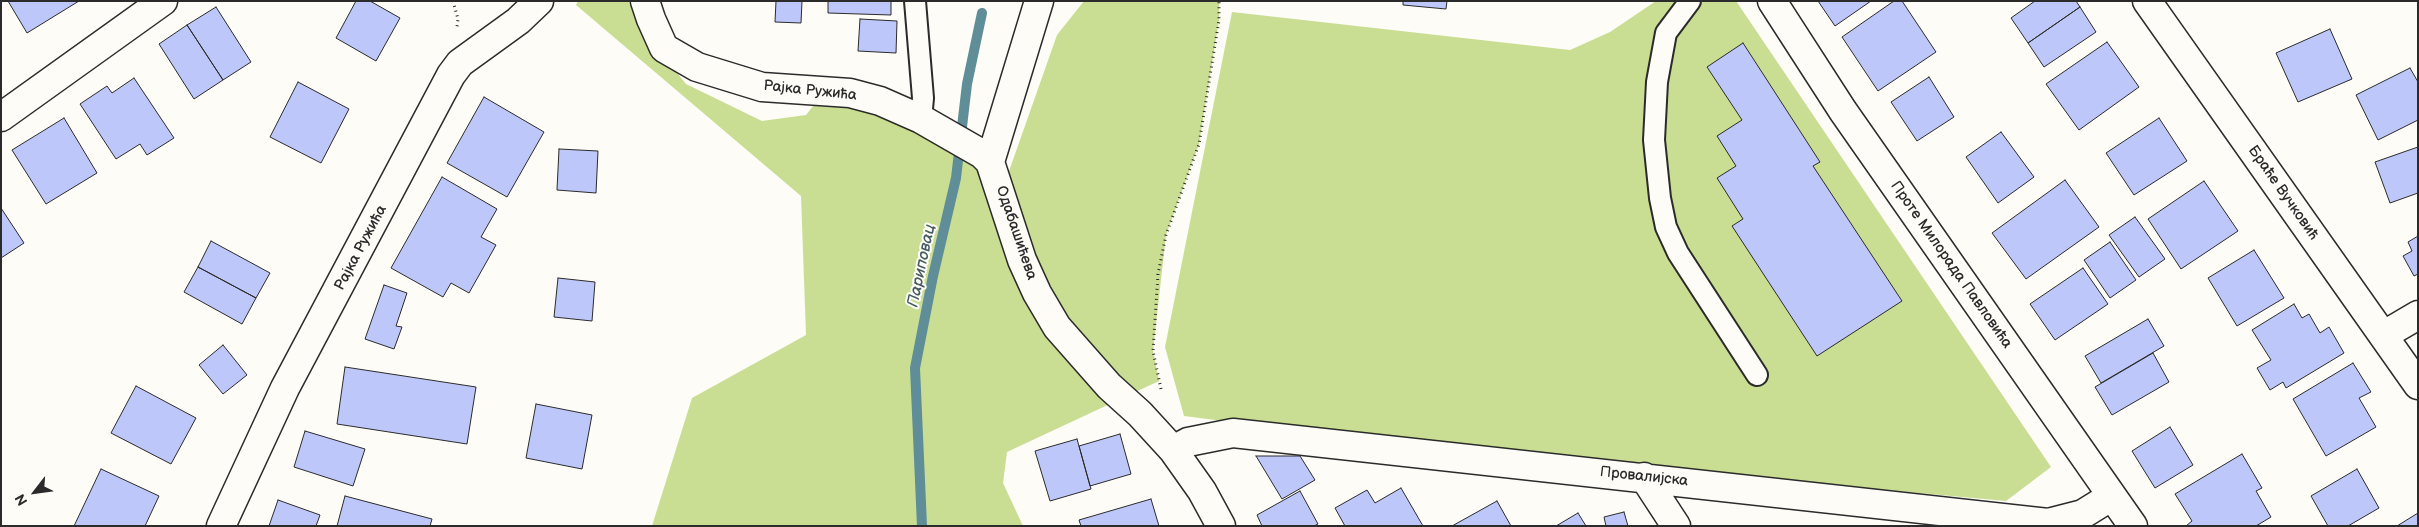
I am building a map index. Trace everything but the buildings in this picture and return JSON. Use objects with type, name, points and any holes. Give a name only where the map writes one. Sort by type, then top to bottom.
[{"type":"street","points":[[1,117],[163,1]]},
{"type":"street","name":"Рајка Ружића","points":[[221,526],[285,388],[451,75],[460,63],[518,22],[539,1]]},
{"type":"street","name":"Рајка Ружића","points":[[645,1],[650,19],[664,48],[697,67],[762,87],[850,94],[880,101],[921,119],[986,158]]},
{"type":"street","points":[[986,158],[1039,1]]},
{"type":"street","name":"Проте Милорада Павловића","points":[[1772,1],[1843,111],[2133,526]]},
{"type":"street","name":"Браће Вучковић","points":[[2146,1],[2418,385]]},
{"type":"street","name":"Одабашићева","points":[[986,158],[1022,260],[1037,293],[1057,327],[1110,386],[1140,414],[1173,450],[1202,491],[1222,526]]},
{"type":"street","points":[[2384,335],[2418,315]]},
{"type":"street","name":"Провалијска","points":[[1173,450],[1188,442],[1233,433],[2048,523],[2082,514],[2112,496]]},
{"type":"street","points":[[1644,477],[1676,526]]},
{"type":"lane","points":[[915,1],[922,90],[921,119]]},
{"type":"lane","points":[[1690,1],[1666,33],[1657,82],[1654,140],[1660,198],[1666,227],[1678,253],[1757,375]]},
{"type":"path","points":[[1163,398],[1153,351],[1158,274],[1166,235],[1199,144],[1219,20],[1219,1]]},
{"type":"green space","points":[[578,1],[628,1],[658,49],[686,84],[762,121],[806,115],[824,92],[850,93],[1008,174],[1057,35],[1084,1],[1219,1],[1219,20],[1199,144],[1166,235],[1153,351],[1159,381],[1007,452],[1003,483],[1023,526],[652,526],[692,398],[806,335],[801,196],[576,5]]},
{"type":"green space","points":[[1656,1],[1736,1],[2051,467],[2006,501],[1451,450],[1184,416],[1165,347],[1232,12],[1570,50],[1610,32]]},
{"type":"waterway","name":"Париповац","points":[[922,526],[915,368],[933,276],[956,178],[967,84],[982,13]]}]
